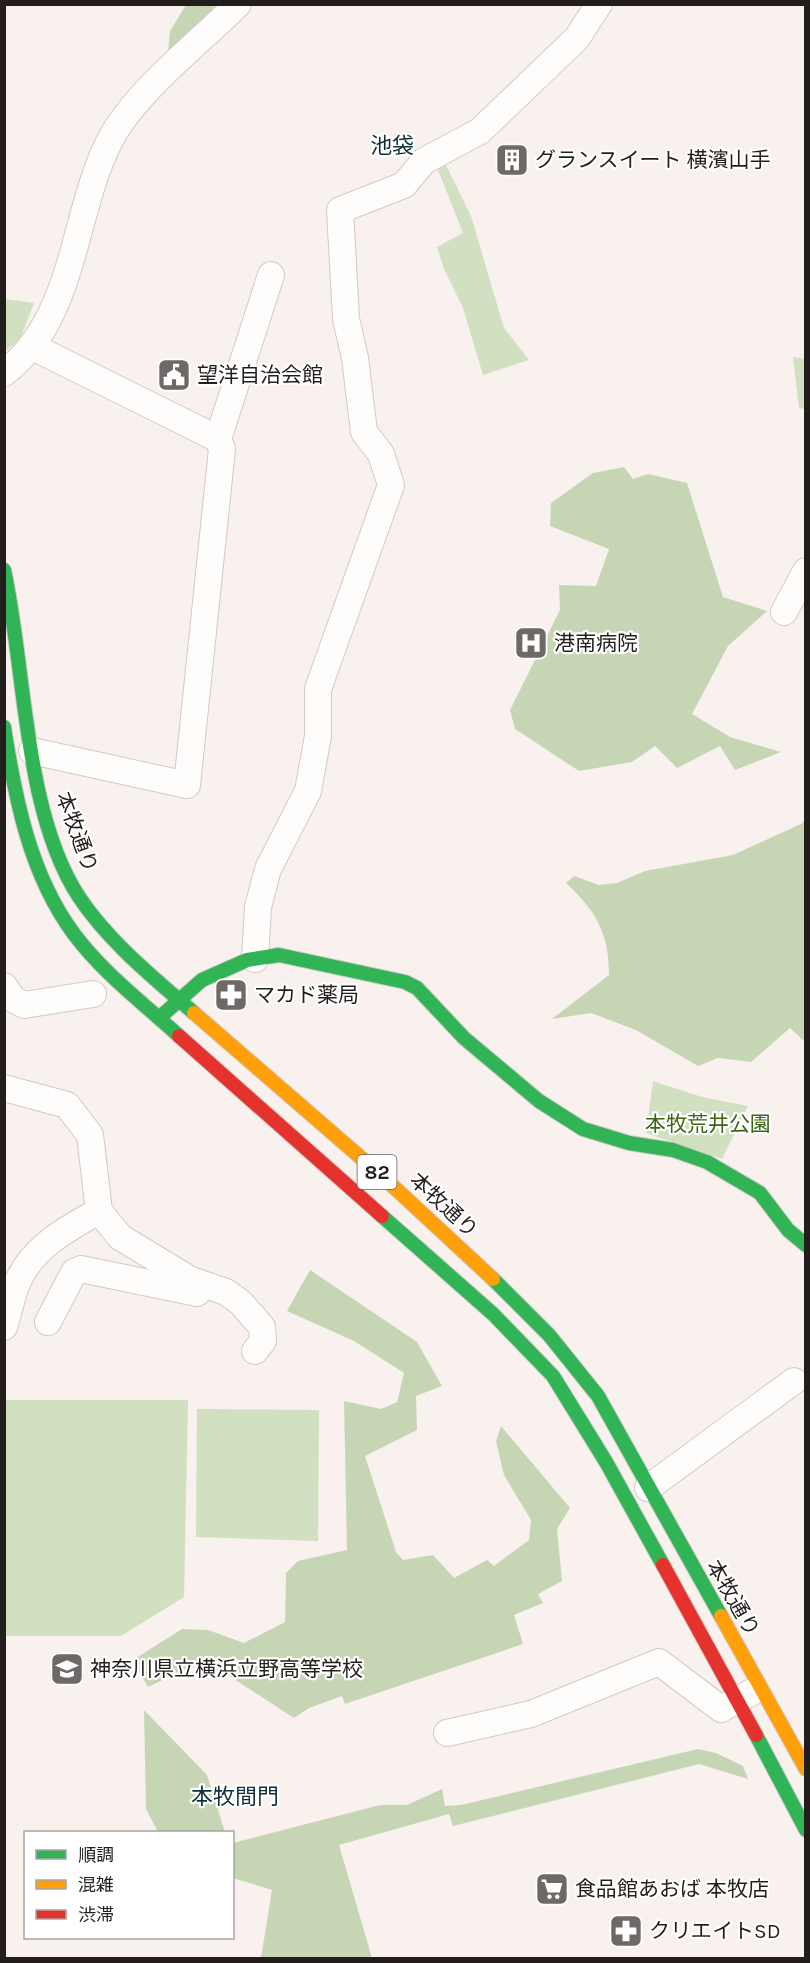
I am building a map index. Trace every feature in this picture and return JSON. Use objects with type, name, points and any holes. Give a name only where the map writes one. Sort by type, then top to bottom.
[{"type":"main road","name":"本牧通り","points":[[4,570],[15,616],[32,751],[43,806],[71,884],[113,938],[178,999],[409,1200],[532,1315],[570,1356],[598,1396],[806,1770]]},
{"type":"main road","name":"82","points":[[4,727],[20,811],[36,860],[63,918],[106,970],[493,1314],[553,1376],[585,1426],[738,1700],[780,1802],[806,1830]]},
{"type":"main road","points":[[159,1018],[178,999],[202,981],[255,959],[279,955],[334,964],[405,982],[417,988],[464,1038],[539,1101],[583,1129],[629,1143],[673,1150],[707,1162],[760,1192],[788,1230],[806,1245]]},
{"type":"street","points":[[4,373],[31,346],[62,287],[96,171],[124,115],[238,4]]},
{"type":"street","points":[[255,959],[258,907],[268,869],[308,791],[311,780],[318,736],[318,689],[391,485],[381,453],[364,432],[355,358],[346,319],[340,210],[404,185],[424,161],[480,131],[577,38],[599,4]]},
{"type":"street","points":[[32,751],[187,785],[222,449],[218,439],[271,275]]},
{"type":"street","points":[[31,346],[218,439]]},
{"type":"street","points":[[783,612],[806,571]]},
{"type":"street","points":[[4,986],[13,999],[24,1005],[93,994]]},
{"type":"street","points":[[4,1088],[67,1105],[90,1135],[99,1211],[120,1237],[191,1280],[226,1292],[242,1303],[262,1328],[263,1341],[255,1351]]},
{"type":"street","points":[[4,1327],[18,1281],[30,1261],[63,1231],[99,1211]]},
{"type":"street","points":[[48,1322],[74,1272],[90,1268],[242,1303]]},
{"type":"street","points":[[648,1488],[794,1381]]},
{"type":"street","points":[[447,1733],[531,1714],[659,1662],[721,1709],[760,1688]]},
{"type":"green space","points":[[186,5],[213,5],[214,8],[168,53],[170,31]]},
{"type":"green space","points":[[446,165],[471,216],[504,328],[529,360],[483,375],[463,308],[444,269],[437,247],[463,233],[438,170]]},
{"type":"green space","points":[[5,299],[34,303],[20,339],[5,351]]},
{"type":"green space","points":[[793,357],[805,359],[805,409],[799,408]]},
{"type":"green space","points":[[624,467],[633,479],[648,474],[687,483],[723,597],[767,611],[728,646],[692,714],[730,737],[781,752],[735,770],[720,746],[677,768],[655,746],[632,762],[579,771],[515,729],[510,710],[560,610],[559,585],[596,586],[609,549],[550,526],[551,503],[593,473]]},
{"type":"green space","points":[[805,817],[805,1042],[790,1028],[751,1062],[718,1058],[698,1066],[636,1030],[591,1013],[552,1019],[609,975],[606,947],[599,924],[585,903],[566,883],[574,876],[599,885],[617,883],[645,871],[733,855],[803,823]]},
{"type":"green space","name":"本牧荒井公園","points":[[653,1081],[702,1097],[748,1106],[722,1159],[646,1133]]},
{"type":"green space","points":[[310,1270],[417,1342],[442,1386],[416,1396],[417,1430],[365,1456],[396,1552],[403,1560],[433,1555],[454,1578],[487,1560],[494,1566],[529,1540],[531,1520],[504,1475],[496,1441],[501,1426],[570,1508],[557,1529],[562,1581],[538,1594],[543,1603],[514,1615],[523,1644],[345,1704],[342,1696],[309,1708],[294,1718],[220,1670],[196,1664],[148,1687],[133,1660],[182,1629],[208,1630],[244,1643],[285,1622],[286,1573],[298,1561],[347,1550],[344,1401],[381,1409],[397,1402],[404,1373],[354,1341],[287,1311]]},
{"type":"green space","points":[[4,1400],[188,1400],[184,1597],[121,1636],[5,1636]]},
{"type":"green space","points":[[197,1409],[319,1410],[318,1541],[196,1537]]},
{"type":"green space","points":[[144,1710],[207,1775],[225,1831],[157,1831],[146,1809]]},
{"type":"green space","points":[[698,1749],[716,1753],[743,1766],[748,1779],[699,1764],[453,1826],[449,1814],[339,1845],[372,1958],[261,1958],[272,1890],[234,1878],[234,1843],[380,1805],[407,1805],[442,1789],[445,1806],[461,1805]]},
{"type":"traffic: fast","points":[[4,570],[36,782],[47,824],[61,862],[79,897],[104,929],[133,959],[194,1013]]},
{"type":"traffic: fast","points":[[4,727],[13,781],[27,835],[35,861],[59,911],[74,934],[98,962],[179,1036]]},
{"type":"traffic: fast","points":[[159,1018],[202,980],[247,960],[279,955],[405,982],[417,988],[464,1038],[539,1101],[583,1129],[629,1143],[673,1150],[707,1162],[760,1193],[788,1230],[806,1245]]},
{"type":"traffic: fast","points":[[382,1216],[493,1314],[553,1376],[606,1462],[663,1565]]},
{"type":"traffic: fast","points":[[493,1279],[549,1335],[598,1396],[721,1616]]},
{"type":"traffic: fast","points":[[756,1735],[806,1830]]},
{"type":"traffic: slow","points":[[194,1013],[382,1176],[493,1279]]},
{"type":"traffic: slow","points":[[721,1616],[806,1769]]},
{"type":"traffic: jam","points":[[179,1036],[382,1216]]},
{"type":"traffic: jam","points":[[663,1565],[756,1735]]},
{"type":"place","name":"グランスイート 横濱山手","points":[[512,160]]},
{"type":"place","name":"望洋自治会館","points":[[174,375]]},
{"type":"place","name":"港南病院","points":[[531,643]]},
{"type":"place","name":"マカド薬局","points":[[231,995]]},
{"type":"place","name":"神奈川県立横浜立野高等学校","points":[[67,1669]]},
{"type":"place","name":"食品館あおば 本牧店","points":[[552,1889]]},
{"type":"place","name":"クリエイトSD","points":[[626,1931]]},
{"type":"district","name":"池袋","points":[[392,145]]},
{"type":"district","name":"本牧間門","points":[[235,1796]]}]
